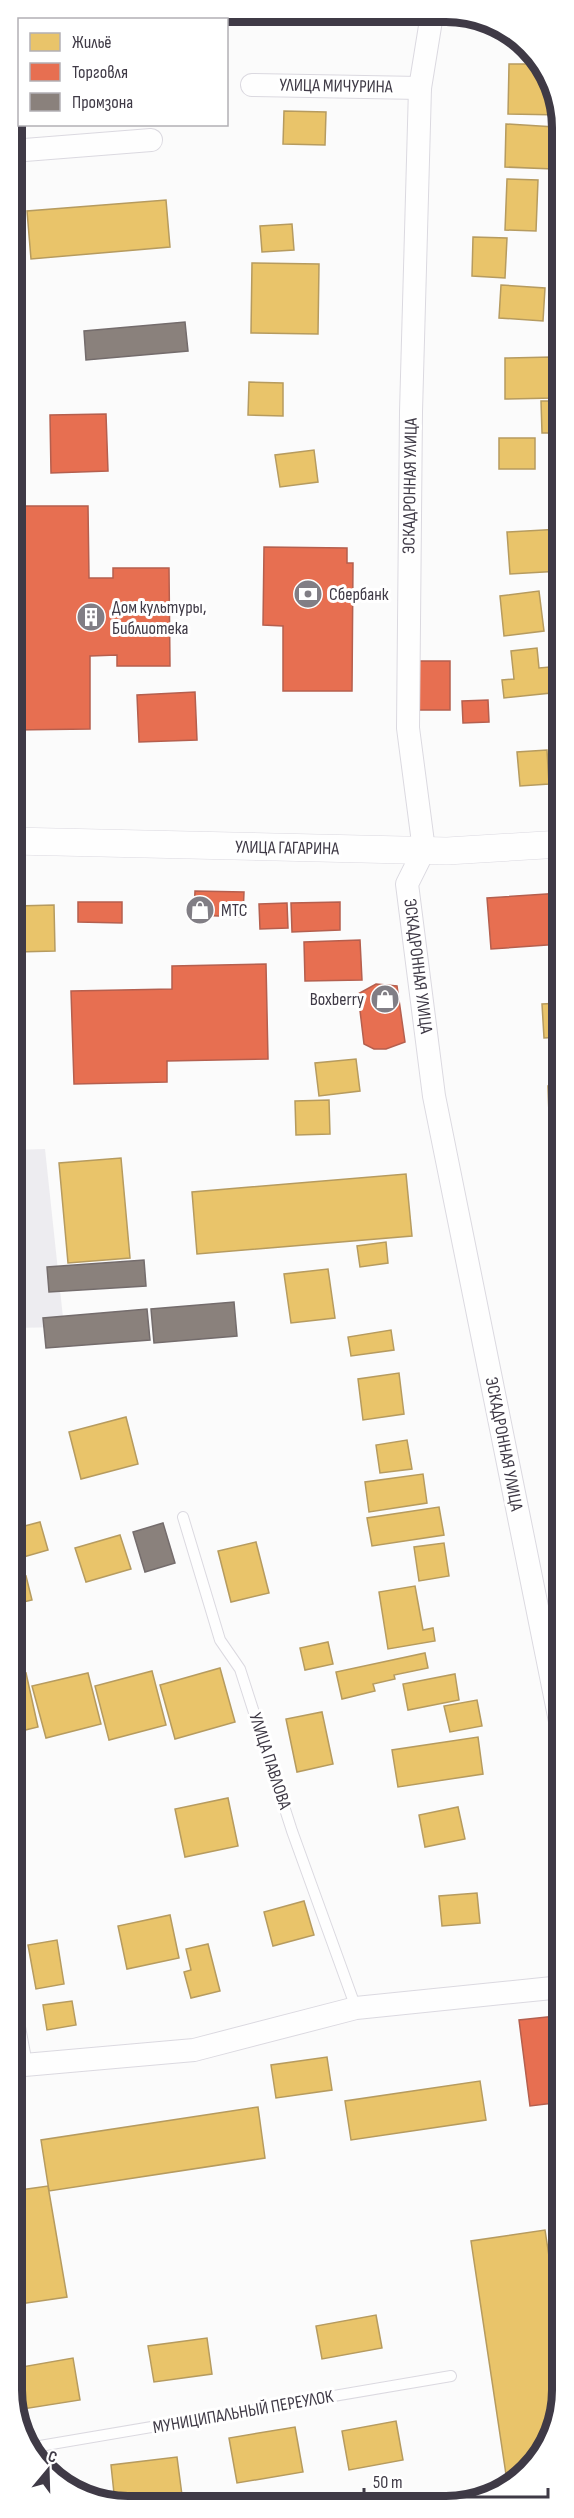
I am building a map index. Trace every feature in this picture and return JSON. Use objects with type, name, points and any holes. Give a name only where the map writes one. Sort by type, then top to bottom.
[{"type":"street","name":"ЭСКАДРОННАЯ УЛИЦА","points":[[431,22],[420,88],[411,412],[408,728],[424,850],[407,884],[434,1096],[551,1678]]},
{"type":"street","name":"УЛИЦА МИЧУРИНА","points":[[252,85],[420,88]]},
{"type":"street","points":[[23,150],[151,140]]},
{"type":"street","name":"УЛИЦА ГАГАРИНА","points":[[23,841],[424,850],[552,844]]},
{"type":"street","points":[[22,2065],[194,2050],[356,2008],[551,1987]]},
{"type":"lane","name":"УЛИЦА ПАВЛОВА","points":[[183,1517],[220,1640],[240,1669],[292,1831],[356,2008]]},
{"type":"lane","name":"МУНИЦИПАЛЬНЫЙ ПЕРЕУЛОК","points":[[39,2446],[451,2376]]},
{"type":"shaded area","points":[[45,1149],[64,1327],[22,1328],[23,1150]]},
{"type":"building: Жильё","points":[[509,64],[530,64],[546,94],[551,115],[508,114]]},
{"type":"building: Жильё","points":[[284,111],[326,112],[325,145],[283,144]]},
{"type":"building: Жильё","points":[[506,124],[552,127],[552,169],[505,167]]},
{"type":"building: Жильё","points":[[507,179],[538,180],[536,231],[505,230]]},
{"type":"building: Жильё","points":[[166,200],[170,247],[31,259],[27,211]]},
{"type":"building: Жильё","points":[[292,224],[294,250],[262,252],[260,226]]},
{"type":"building: Жильё","points":[[473,237],[507,238],[505,278],[472,276]]},
{"type":"building: Жильё","points":[[252,263],[319,264],[318,334],[251,333]]},
{"type":"building: Жильё","points":[[501,285],[545,288],[543,321],[499,318]]},
{"type":"building: Жильё","points":[[552,357],[552,398],[505,399],[505,358]]},
{"type":"building: Жильё","points":[[249,382],[283,383],[283,416],[248,415]]},
{"type":"building: Жильё","points":[[541,401],[552,401],[552,433],[542,433]]},
{"type":"building: Жильё","points":[[499,438],[535,438],[535,469],[499,469]]},
{"type":"building: Жильё","points":[[314,450],[318,482],[280,487],[275,455]]},
{"type":"building: Жильё","points":[[552,530],[552,572],[510,574],[507,532]]},
{"type":"building: Жильё","points":[[539,591],[544,631],[504,636],[500,596]]},
{"type":"building: Жильё","points":[[537,648],[539,668],[552,667],[552,693],[504,698],[502,680],[514,679],[511,651]]},
{"type":"building: Жильё","points":[[547,750],[549,784],[520,786],[517,752]]},
{"type":"building: Жильё","points":[[54,905],[55,951],[23,952],[23,906]]},
{"type":"building: Жильё","points":[[552,1003],[552,1038],[544,1038],[542,1004]]},
{"type":"building: Жильё","points":[[356,1059],[360,1091],[319,1096],[315,1063]]},
{"type":"building: Жильё","points":[[548,1086],[552,1086],[552,1115],[549,1115]]},
{"type":"building: Жильё","points":[[329,1100],[330,1134],[296,1135],[295,1101]]},
{"type":"building: Жильё","points":[[121,1158],[130,1258],[68,1263],[59,1163]]},
{"type":"building: Жильё","points":[[406,1174],[412,1236],[197,1254],[192,1192]]},
{"type":"building: Жильё","points":[[386,1242],[388,1263],[360,1267],[357,1246]]},
{"type":"building: Жильё","points":[[328,1269],[335,1318],[291,1323],[284,1274]]},
{"type":"building: Жильё","points":[[391,1330],[394,1350],[351,1356],[348,1337]]},
{"type":"building: Жильё","points":[[399,1373],[404,1414],[363,1420],[358,1379]]},
{"type":"building: Жильё","points":[[126,1417],[138,1464],[81,1479],[69,1432]]},
{"type":"building: Жильё","points":[[407,1440],[412,1469],[380,1473],[376,1445]]},
{"type":"building: Жильё","points":[[423,1474],[427,1503],[369,1512],[365,1482]]},
{"type":"building: Жильё","points":[[439,1507],[444,1535],[372,1546],[367,1518]]},
{"type":"building: Жильё","points":[[40,1522],[48,1550],[22,1557],[22,1527]]},
{"type":"building: Жильё","points":[[120,1535],[131,1569],[86,1582],[75,1548]]},
{"type":"building: Жильё","points":[[256,1542],[269,1593],[231,1602],[218,1551]]},
{"type":"building: Жильё","points":[[444,1543],[449,1576],[419,1581],[414,1547]]},
{"type":"building: Жильё","points":[[26,1576],[32,1600],[22,1602],[22,1577]]},
{"type":"building: Жильё","points":[[415,1586],[423,1630],[433,1628],[435,1641],[388,1649],[379,1592]]},
{"type":"building: Жильё","points":[[328,1642],[333,1664],[305,1670],[300,1648]]},
{"type":"building: Жильё","points":[[425,1653],[428,1668],[394,1675],[395,1679],[373,1684],[375,1691],[342,1699],[336,1672]]},
{"type":"building: Жильё","points":[[220,1668],[235,1722],[175,1739],[160,1685]]},
{"type":"building: Жильё","points":[[152,1671],[166,1725],[109,1740],[95,1686]]},
{"type":"building: Жильё","points":[[26,1673],[38,1727],[22,1731],[22,1674]]},
{"type":"building: Жильё","points":[[88,1673],[101,1724],[46,1738],[32,1686]]},
{"type":"building: Жильё","points":[[455,1674],[459,1700],[408,1710],[403,1684]]},
{"type":"building: Жильё","points":[[477,1700],[482,1726],[450,1732],[444,1706]]},
{"type":"building: Жильё","points":[[322,1712],[333,1764],[297,1772],[286,1719]]},
{"type":"building: Жильё","points":[[478,1737],[483,1774],[398,1787],[392,1750]]},
{"type":"building: Жильё","points":[[228,1798],[238,1846],[185,1857],[175,1809]]},
{"type":"building: Жильё","points":[[458,1807],[465,1839],[425,1847],[419,1815]]},
{"type":"building: Жильё","points":[[477,1893],[480,1923],[442,1926],[439,1896]]},
{"type":"building: Жильё","points":[[304,1901],[314,1935],[273,1946],[264,1912]]},
{"type":"building: Жильё","points":[[170,1915],[179,1958],[127,1969],[118,1926]]},
{"type":"building: Жильё","points":[[57,1940],[64,1984],[36,1989],[28,1945]]},
{"type":"building: Жильё","points":[[208,1944],[220,1991],[191,1998],[184,1972],[191,1970],[186,1949]]},
{"type":"building: Жильё","points":[[72,2001],[76,2025],[47,2030],[43,2005]]},
{"type":"building: Жильё","points":[[327,2057],[332,2090],[276,2098],[271,2065]]},
{"type":"building: Жильё","points":[[480,2081],[486,2120],[351,2140],[345,2101]]},
{"type":"building: Жильё","points":[[258,2107],[265,2158],[49,2191],[41,2140]]},
{"type":"building: Жильё","points":[[48,2186],[67,2297],[22,2304],[22,2190]]},
{"type":"building: Жильё","points":[[545,2230],[551,2270],[551,2397],[546,2424],[530,2454],[521,2465],[506,2476],[471,2241]]},
{"type":"building: Жильё","points":[[376,2315],[382,2348],[322,2359],[316,2326]]},
{"type":"building: Жильё","points":[[207,2338],[212,2374],[154,2382],[148,2346]]},
{"type":"building: Жильё","points":[[73,2358],[80,2400],[25,2409],[22,2367]]},
{"type":"building: Жильё","points":[[396,2421],[403,2460],[349,2470],[342,2431]]},
{"type":"building: Жильё","points":[[295,2427],[303,2472],[237,2483],[229,2438]]},
{"type":"building: Жильё","points":[[177,2457],[182,2495],[128,2496],[114,2494],[111,2465]]},
{"type":"building: Торговля","points":[[106,414],[108,471],[51,473],[50,415]]},
{"type":"building: Торговля","name":"Дом культуры, Библиотека","points":[[23,506],[88,506],[89,578],[113,578],[113,568],[169,568],[170,666],[117,666],[117,655],[90,656],[90,729],[23,730]]},
{"type":"building: Торговля","name":"Сбербанк","points":[[264,547],[347,548],[347,563],[353,563],[352,691],[283,691],[283,626],[263,625]]},
{"type":"building: Торговля","points":[[415,661],[450,661],[450,710],[415,710]]},
{"type":"building: Торговля","points":[[195,692],[197,740],[139,742],[137,695]]},
{"type":"building: Торговля","points":[[488,700],[489,722],[463,723],[462,701]]},
{"type":"building: Торговля","points":[[195,891],[244,892],[243,917],[194,915]]},
{"type":"building: Торговля","points":[[552,894],[552,945],[491,949],[487,898]]},
{"type":"building: Торговля","points":[[78,902],[122,902],[122,923],[78,922]]},
{"type":"building: Торговля","points":[[340,902],[340,930],[292,932],[291,903]]},
{"type":"building: Торговля","points":[[287,903],[288,928],[260,929],[259,904]]},
{"type":"building: Торговля","points":[[360,940],[362,980],[305,981],[304,942]]},
{"type":"building: Торговля","points":[[266,964],[268,1059],[167,1061],[167,1082],[74,1084],[71,991],[172,989],[172,966]]},
{"type":"building: Торговля","points":[[376,984],[397,986],[405,1042],[386,1049],[374,1049],[364,1044],[358,994]]},
{"type":"building: Торговля","points":[[551,2017],[551,2103],[530,2106],[519,2020]]},
{"type":"building: Промзона","points":[[185,322],[188,351],[86,360],[84,331]]},
{"type":"building: Промзона","points":[[144,1260],[146,1286],[49,1292],[47,1267]]},
{"type":"building: Промзона","points":[[234,1302],[237,1336],[154,1343],[151,1309]]},
{"type":"building: Промзона","points":[[147,1309],[150,1340],[46,1348],[43,1318]]},
{"type":"building: Промзона","points":[[163,1523],[175,1563],[145,1572],[133,1532]]},
{"type":"place","name":"Сбербанк","points":[[308,594]]},
{"type":"place","name":"Дом культуры, Библиотека","points":[[91,617]]},
{"type":"place","name":"МТС","points":[[200,910]]},
{"type":"place","name":"Boxberry","points":[[385,999]]}]
